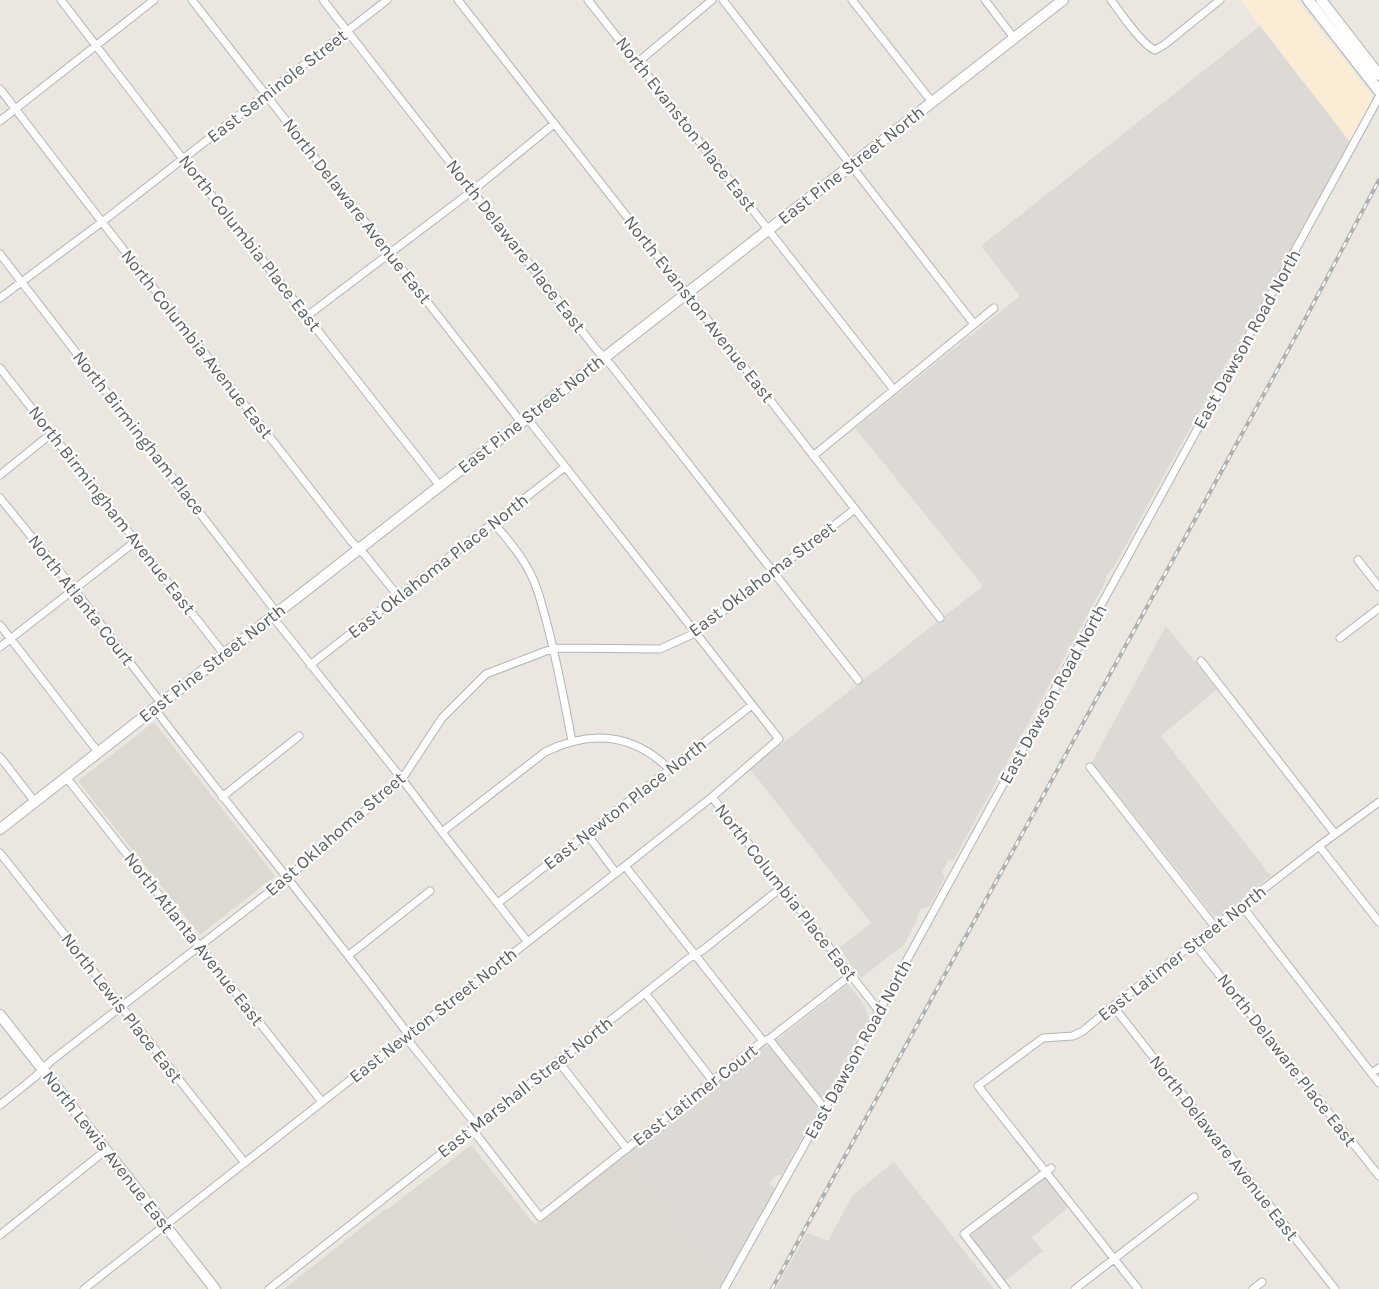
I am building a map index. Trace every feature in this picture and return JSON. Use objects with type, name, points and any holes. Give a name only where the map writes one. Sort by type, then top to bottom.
[{"type":"main road","name":"East Pine Street North","points":[[0,829],[1063,0]]},
{"type":"main road","points":[[1308,0],[1335,26],[1379,75]]},
{"type":"main road","points":[[1321,0],[1335,26],[1379,91]]},
{"type":"main road","name":"North Lewis Avenue East","points":[[0,1015],[216,1289]]},
{"type":"street","name":"North Columbia Place East","points":[[62,0],[183,159],[440,486]]},
{"type":"street","points":[[0,121],[154,0]]},
{"type":"street","name":"North Delaware Avenue East","points":[[192,0],[524,420],[565,466],[779,739]]},
{"type":"street","name":"North Delaware Place East","points":[[323,0],[858,680]]},
{"type":"street","name":"East Seminole Street","points":[[0,298],[267,95],[387,0]]},
{"type":"street","name":"North Evanston Avenue East","points":[[458,0],[940,618]]},
{"type":"street","name":"North Evanston Place East","points":[[588,0],[894,390]]},
{"type":"street","points":[[638,62],[712,0]]},
{"type":"street","points":[[722,0],[974,324]]},
{"type":"street","points":[[852,0],[932,102]]},
{"type":"street","points":[[985,0],[1014,38]]},
{"type":"street","points":[[1111,0],[1144,42],[1155,50],[1164,45],[1220,0]]},
{"type":"street","name":"North Columbia Avenue East","points":[[0,89],[351,541],[398,596]]},
{"type":"street","name":"East Dawson Road North","points":[[724,1289],[879,1011],[1379,97]]},
{"type":"street","points":[[307,316],[472,191],[554,124]]},
{"type":"street","name":"North Birmingham Place","points":[[0,254],[310,665],[402,779],[528,941]]},
{"type":"street","points":[[813,456],[994,308]]},
{"type":"street","name":"North Birmingham Avenue East","points":[[0,368],[224,654]]},
{"type":"street","points":[[0,476],[52,433]]},
{"type":"street","name":"East Oklahoma Place North","points":[[310,665],[565,466]]},
{"type":"street","name":"North Atlanta Court","points":[[0,498],[74,589],[222,797],[349,955],[408,1034],[411,1044],[540,1217]]},
{"type":"street","name":"East Oklahoma Street","points":[[0,1105],[51,1062],[286,879],[402,779],[442,718],[486,674],[554,648],[660,649],[695,633],[855,509]]},
{"type":"street","points":[[493,522],[518,554],[533,579],[554,648],[572,741]]},
{"type":"street","points":[[0,647],[136,541]]},
{"type":"street","points":[[1358,560],[1379,587]]},
{"type":"street","points":[[1340,638],[1379,608]]},
{"type":"street","points":[[0,625],[98,752]]},
{"type":"street","points":[[1201,661],[1335,834]]},
{"type":"street","name":"East Newton Place North","points":[[498,903],[752,705]]},
{"type":"street","points":[[222,797],[299,736]]},
{"type":"street","points":[[442,832],[545,752],[572,741],[595,737],[631,743],[658,758],[670,769]]},
{"type":"street","name":"East Newton Street North","points":[[84,1289],[625,866],[712,797],[779,739]]},
{"type":"street","points":[[0,757],[35,802]]},
{"type":"street","points":[[1090,767],[1215,927]]},
{"type":"street","name":"North Atlanta Avenue East","points":[[66,777],[322,1102]]},
{"type":"street","name":"North Columbia Place East","points":[[712,797],[879,1011]]},
{"type":"street","name":"East Latimer Street North","points":[[1048,1170],[978,1086],[1043,1038],[1073,1036],[1083,1031],[1319,846],[1379,802]]},
{"type":"street","points":[[587,834],[616,873]]},
{"type":"street","points":[[1319,846],[1379,922]]},
{"type":"street","name":"North Lewis Place East","points":[[0,853],[245,1163]]},
{"type":"street","points":[[625,866],[695,955],[825,1109]]},
{"type":"street","name":"East Marshall Street North","points":[[269,1289],[782,887]]},
{"type":"street","points":[[349,955],[430,891]]},
{"type":"street","points":[[1242,906],[1379,1083]]},
{"type":"street","name":"North Delaware Place East","points":[[1194,943],[1379,1176]]},
{"type":"street","name":"East Latimer Court","points":[[540,1217],[712,1080],[851,976]]},
{"type":"street","points":[[645,993],[712,1080]]},
{"type":"street","name":"North Delaware Avenue East","points":[[1113,1006],[1336,1289]]},
{"type":"street","points":[[558,1061],[627,1149]]},
{"type":"street","points":[[1372,1073],[1379,1068]]},
{"type":"street","points":[[0,1235],[106,1150]]},
{"type":"street","points":[[1006,1289],[964,1234],[1048,1170],[1138,1289]]},
{"type":"street","points":[[1075,1289],[1194,1197]]},
{"type":"street","points":[[1253,1289],[1262,1282]]},
{"type":"shaded area","points":[[1240,0],[1297,0],[1372,95],[1372,99],[1350,142]]},
{"type":"shaded area","points":[[1260,26],[1350,142],[1113,569],[1110,570],[1106,581],[953,861],[949,859],[942,872],[945,877],[930,906],[920,909],[916,922],[904,945],[861,978],[839,948],[871,923],[750,769],[983,586],[855,428],[1020,296],[981,246]]},
{"type":"shaded area","points":[[1166,626],[1217,689],[1161,736],[1271,876],[1221,916],[1214,916],[1092,762]]},
{"type":"shaded area","points":[[154,722],[275,876],[200,935],[78,781]]},
{"type":"shaded area","points":[[848,984],[864,1005],[869,1017],[782,1174],[775,1176],[769,1184],[775,1188],[723,1282],[623,1156],[764,1045],[767,1047],[780,1038]]},
{"type":"shaded area","points":[[471,1145],[535,1225],[623,1156],[723,1282],[719,1289],[284,1289],[384,1210],[388,1209]]},
{"type":"shaded area","points":[[894,1162],[994,1289],[776,1289],[807,1233],[828,1241],[852,1196]]},
{"type":"shaded area","points":[[1045,1178],[1069,1207],[1032,1237],[1043,1251],[1004,1282],[971,1238],[975,1228]]},
{"type":"railway","points":[[772,1289],[1303,323],[1379,180]]}]
